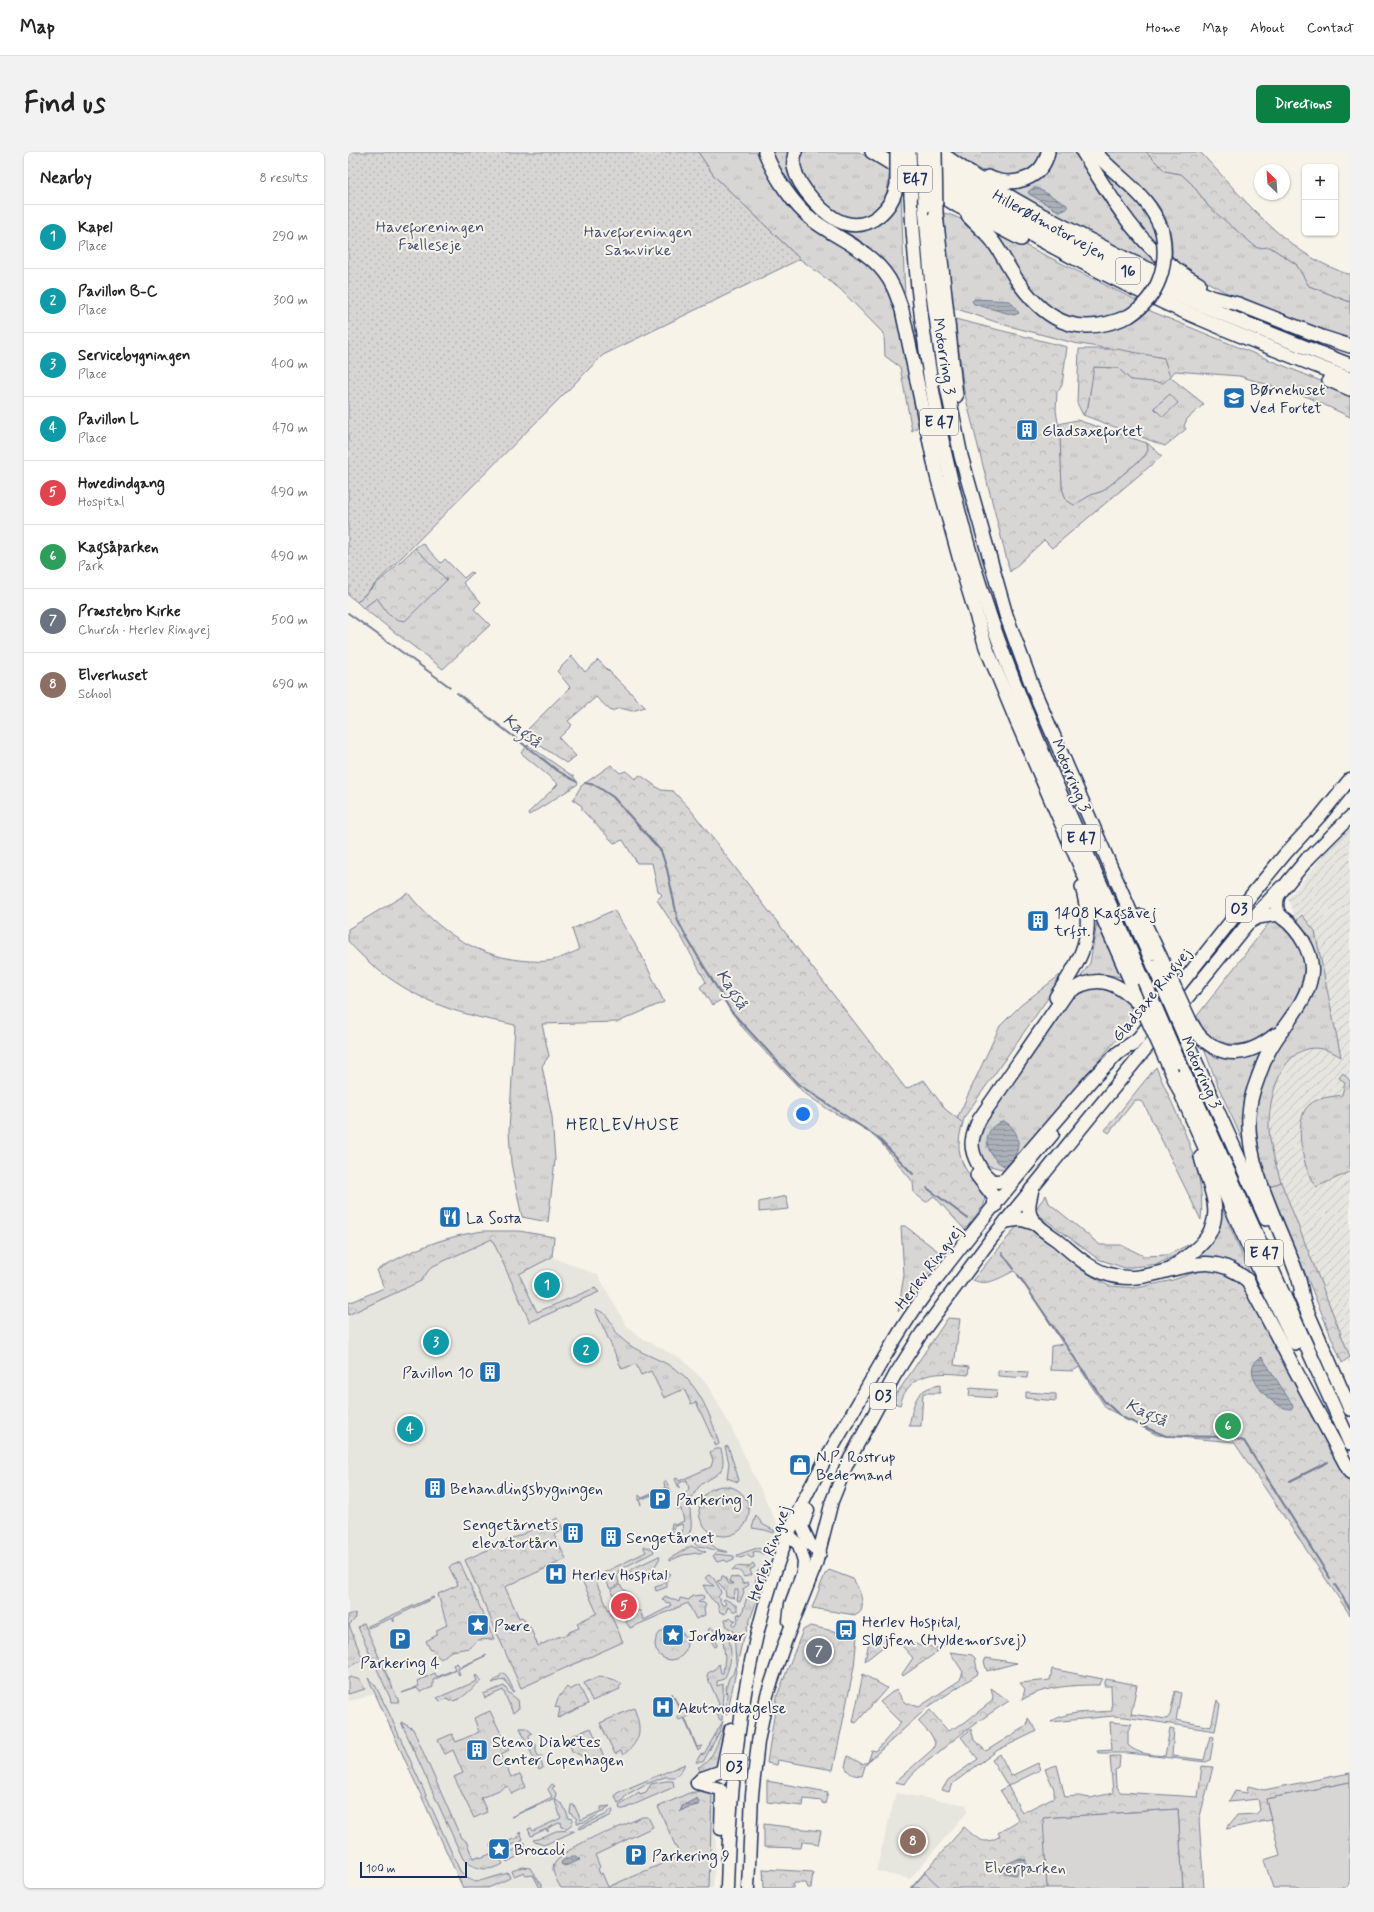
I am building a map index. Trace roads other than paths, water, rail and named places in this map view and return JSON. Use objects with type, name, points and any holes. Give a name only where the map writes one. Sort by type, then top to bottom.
[{"type":"highway","points":[[765,152],[770,165],[785,190],[813,220],[866,254],[883,271],[893,285],[902,310],[920,389],[937,476],[964,575],[986,647],[1014,697],[1083,888],[1088,908],[1089,926],[1085,944],[1076,966],[975,1112],[963,1141],[966,1156],[975,1174],[994,1197],[995,1206]]},
{"type":"highway","points":[[795,152],[794,166],[799,180],[819,205],[836,219],[843,222],[861,224],[880,215],[892,200],[897,185],[896,152]]},
{"type":"highway","name":"E47","points":[[872,152],[958,206]]},
{"type":"highway","name":"Hillerødmotorvejen","points":[[896,152],[983,207],[1090,266],[1165,303],[1223,329],[1350,379]]},
{"type":"highway","name":"Motorring 3","points":[[910,152],[914,249],[924,337],[943,445],[956,502],[999,642],[1014,697],[1144,981],[1350,1443]]},
{"type":"highway","name":"Hillerødmotorvejen","points":[[918,152],[1000,202],[1097,255],[1170,291],[1233,319],[1350,365]]},
{"type":"highway","name":"Motorring 3","points":[[923,152],[925,206],[932,287],[943,367],[960,456],[1006,614],[1034,690],[1092,825],[1157,961],[1189,1047],[1350,1409]]},
{"type":"highway","points":[[935,152],[936,214],[954,371],[960,456]]},
{"type":"highway","points":[[939,152],[977,178],[1040,214],[1126,259],[1211,297],[1238,304]]},
{"type":"highway","points":[[960,165],[994,180],[1011,183],[1020,181],[1037,172],[1042,166],[1048,152]]},
{"type":"highway","points":[[1083,152],[1124,218],[1157,254],[1175,269],[1238,304],[1322,337],[1350,350]]},
{"type":"highway","points":[[958,206],[990,238],[1031,298],[1048,315],[1061,321],[1084,326],[1114,323],[1129,316],[1144,304],[1159,282],[1165,259],[1162,231],[1154,211],[1142,195],[1095,152]]},
{"type":"highway","points":[[958,206],[1023,240],[1090,266]]},
{"type":"highway","points":[[914,249],[911,297],[920,389]]},
{"type":"highway","points":[[1223,329],[1255,349],[1350,389]]},
{"type":"highway","points":[[1322,337],[1350,346]]},
{"type":"highway","points":[[1053,805],[1255,1261],[1330,1436]]},
{"type":"highway","points":[[1304,1303],[1299,1278],[1258,1174],[1252,1152],[1249,1129],[1250,1104],[1253,1092],[1270,1050],[1305,993],[1311,975],[1310,961],[1305,944],[1290,922],[1279,914],[1276,906],[1278,896],[1308,858]]},
{"type":"highway","points":[[1249,922],[1258,917],[1279,914]]},
{"type":"highway","points":[[1157,961],[1198,1034],[1214,1047],[1226,1052],[1239,1053],[1257,1048],[1283,1029]]},
{"type":"highway","points":[[1138,1039],[1118,1053],[1092,1079],[1006,1180],[997,1181],[988,1178],[974,1156],[972,1144],[973,1134],[979,1120],[1066,994],[1075,987],[1086,982],[1108,982],[1123,990],[1142,1007]]},
{"type":"highway","points":[[1169,1270],[1194,1252],[1203,1243],[1210,1232],[1214,1220],[1215,1207],[1213,1194],[1201,1159],[1193,1122]]},
{"type":"highway","points":[[1032,1189],[1028,1209],[1037,1224],[1088,1265],[1108,1274],[1127,1278],[1146,1276],[1198,1264],[1212,1263],[1231,1268],[1247,1280],[1350,1472]]},
{"type":"highway","points":[[1006,1221],[1021,1219],[1037,1224]]},
{"type":"highway","points":[[1255,1261],[1314,1382],[1339,1421]]},
{"type":"main road","name":"Gladsaxe Ringvej","points":[[977,1228],[1072,1111],[1115,1062],[1138,1039],[1248,898],[1350,780]]},
{"type":"main road","name":"Gladsaxe Ringvej","points":[[820,1553],[832,1501],[840,1479],[873,1413],[921,1334],[1006,1221],[1249,922],[1308,858],[1350,817]]},
{"type":"main road","name":"Herlev Ringvej","points":[[727,1888],[729,1830],[737,1736],[754,1648],[788,1534],[804,1500],[833,1446],[905,1324],[926,1293],[977,1228]]},
{"type":"main road","points":[[820,1553],[810,1544],[802,1527],[827,1468],[833,1446]]},
{"type":"main road","points":[[785,1642],[792,1604],[804,1566],[802,1550],[788,1534]]},
{"type":"main road","name":"O3","points":[[748,1888],[752,1795],[758,1742],[767,1695],[785,1642],[820,1553]]},
{"type":"main road","points":[[727,1888],[722,1845],[722,1791],[719,1788],[697,1783],[708,1776],[719,1773],[725,1766],[744,1669],[754,1648]]},
{"type":"waterway","name":"Kagså","points":[[348,613],[450,687]]},
{"type":"waterway","name":"Kagså","points":[[457,693],[558,771],[577,782]]},
{"type":"waterway","name":"Kagså","points":[[585,783],[595,785],[613,797],[661,851],[667,869],[678,921],[731,1011],[798,1084],[877,1137],[913,1174]]},
{"type":"waterway","name":"Kagså","points":[[927,1188],[967,1218]]},
{"type":"waterway","name":"Kagså","points":[[1002,1253],[1014,1269]]},
{"type":"waterway","name":"Kagså","points":[[1018,1275],[1104,1401],[1123,1418],[1166,1436],[1229,1437],[1244,1441],[1330,1578]]},
{"type":"waterway","points":[[1290,1481],[1328,1462]]},
{"type":"waterway","name":"Kagså","points":[[1335,1585],[1350,1609]]},
{"type":"place","name":"Børnehuset Ved Fortet","points":[[1234,398]]},
{"type":"place","name":"Gladsaxefortet","points":[[1027,430]]},
{"type":"place","name":"1408 Kagsåvej trfst.","points":[[1038,921]]},
{"type":"place","name":"La Sosta","points":[[450,1217]]},
{"type":"place","name":"Kapel","points":[[547,1285]]},
{"type":"place","name":"Servicebygningen","points":[[436,1342]]},
{"type":"place","name":"Pavillon B-C","points":[[586,1350]]},
{"type":"place","name":"Pavillon 10","points":[[490,1372]]},
{"type":"place","name":"Kagsåparken","points":[[1228,1426]]},
{"type":"place","name":"Pavillon L","points":[[410,1429]]},
{"type":"place","name":"N.P. Rostrup Bedemand","points":[[800,1465]]},
{"type":"place","name":"Behandlingsbygningen","points":[[435,1488]]},
{"type":"place","name":"Parkering 1","points":[[660,1499]]},
{"type":"place","name":"Sengetårnets elevatortårn","points":[[573,1533]]},
{"type":"place","name":"Sengetårnet","points":[[611,1537]]},
{"type":"place","name":"Herlev Hospital","points":[[556,1574]]},
{"type":"place","name":"Hovedindgang","points":[[624,1606]]},
{"type":"place","name":"Pære","points":[[478,1625]]},
{"type":"place","name":"Herlev Hospital, Sløjfen (Hyldemorsvej)","points":[[846,1630]]},
{"type":"place","name":"Jordbær","points":[[673,1635]]},
{"type":"place","name":"Parkering 4","points":[[400,1639]]},
{"type":"place","name":"Præstebro Kirke","points":[[819,1651]]},
{"type":"place","name":"Akutmodtagelse","points":[[663,1707]]},
{"type":"place","name":"Steno Diabetes Center Copenhagen","points":[[477,1750]]},
{"type":"place","name":"Elverhuset","points":[[913,1841]]},
{"type":"place","name":"Broccoli","points":[[499,1849]]},
{"type":"place","name":"Parkering 9","points":[[636,1855]]},
{"type":"district","name":"HERLEVHUSE","points":[[623,1124]]},
{"type":"park label","name":"Haveforeningen Fælleseje","points":[[430,235]]},
{"type":"park label","name":"Haveforeningen Samvirke","points":[[638,240]]},
{"type":"park label","name":"Elverparken","points":[[1025,1867]]}]
